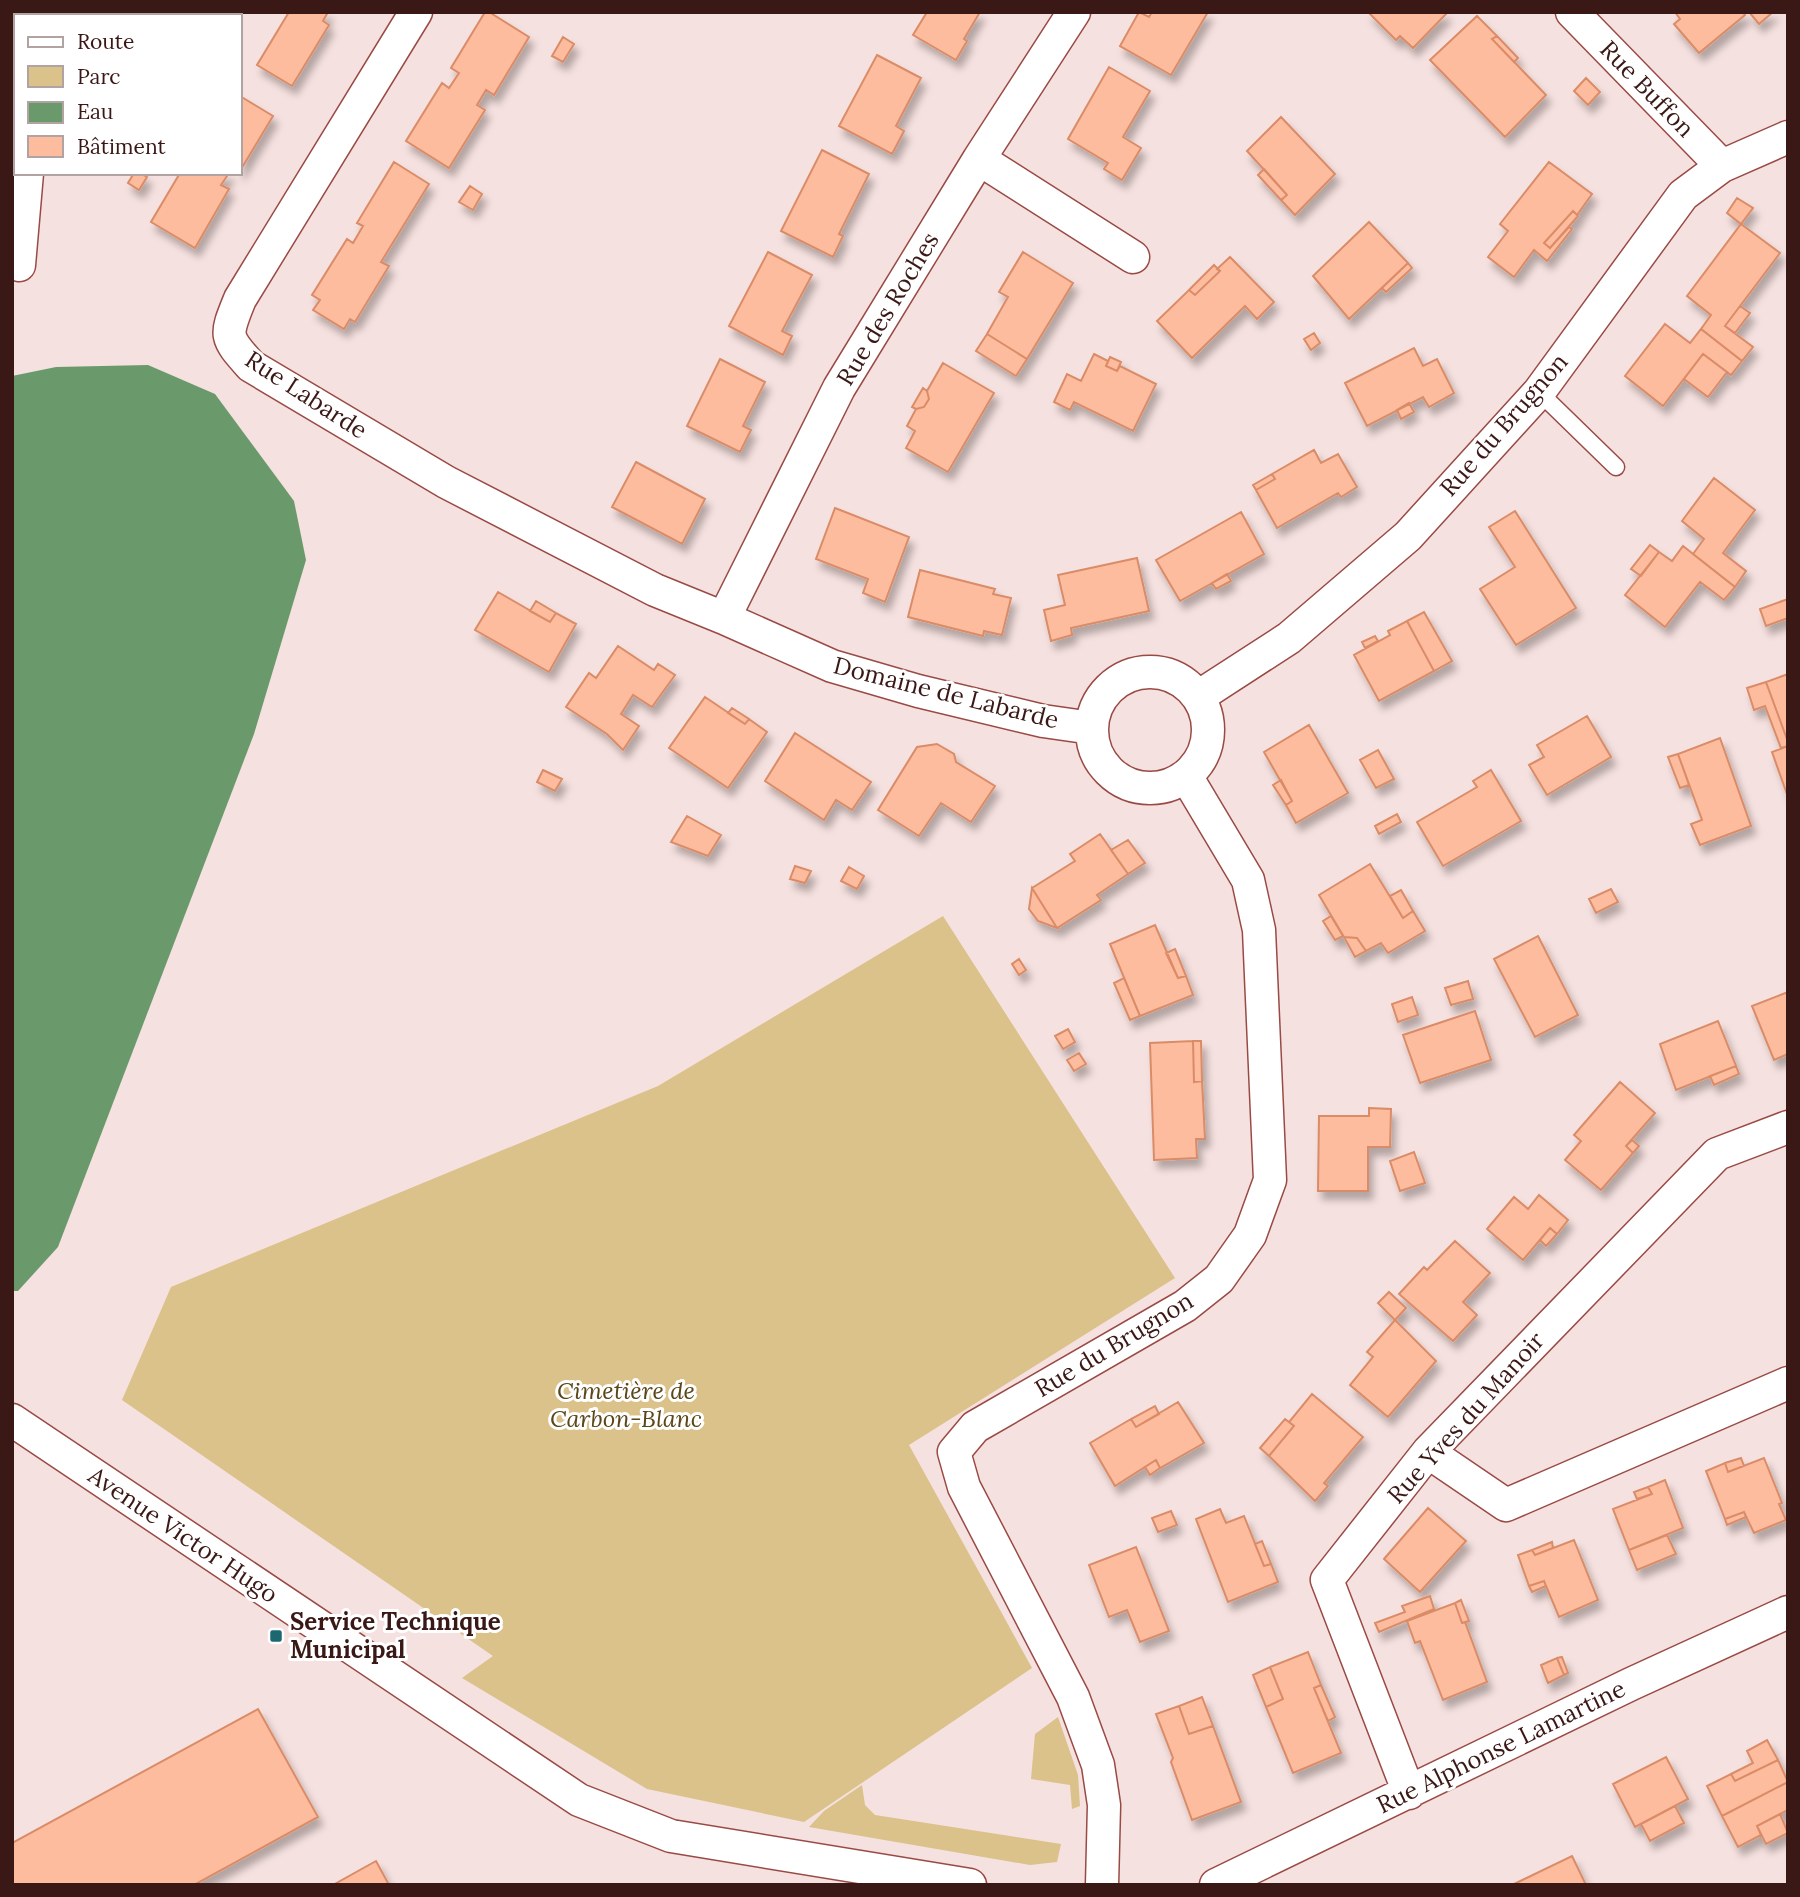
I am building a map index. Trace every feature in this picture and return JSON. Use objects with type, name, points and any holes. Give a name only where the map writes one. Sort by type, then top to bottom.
[{"type":"street","name":"Rue Labarde","points":[[416,12],[240,299],[229,325],[231,344],[251,366],[446,482],[655,590],[724,618]]},
{"type":"street","name":"Rue des Roches","points":[[724,618],[839,388],[979,159],[1074,12]]},
{"type":"street","name":"Rue Buffon","points":[[1572,12],[1722,166]]},
{"type":"street","name":"Rue du Brugnon","points":[[1198,697],[1289,638],[1409,536],[1539,392],[1683,195],[1722,166],[1788,137]]},
{"type":"street","points":[[979,159],[1133,257]]},
{"type":"street","points":[[19,265],[26,175]]},
{"type":"street","name":"Domaine de Labarde","points":[[724,618],[832,666],[918,691],[1044,721],[1092,728]]},
{"type":"street","points":[[1152,672],[1185,684],[1198,697],[1205,712],[1208,730],[1205,747],[1198,762],[1186,776],[1169,785],[1151,789],[1132,786],[1115,777],[1102,764],[1094,746],[1092,728],[1095,710],[1104,694],[1118,682],[1134,674],[1152,672]]},
{"type":"street","name":"Rue du Brugnon","points":[[1102,1885],[1104,1805],[1098,1765],[1073,1697],[964,1486],[954,1452],[975,1427],[1185,1306],[1219,1279],[1250,1235],[1269,1180],[1259,930],[1248,880],[1186,776]]},
{"type":"street","name":"Rue Yves du Manoir","points":[[1409,1793],[1327,1580],[1427,1452],[1717,1154],[1788,1126]]},
{"type":"street","points":[[1427,1452],[1506,1506],[1788,1383]]},
{"type":"street","name":"Avenue Victor Hugo","points":[[12,1420],[579,1800],[671,1836],[970,1885]]},
{"type":"street","name":"Rue Alphonse Lamartine","points":[[1216,1885],[1631,1684],[1788,1612]]},
{"type":"lane","points":[[1539,392],[1616,467]]},
{"type":"green space","name":"Cimetière de Carbon-Blanc","points":[[943,916],[1175,1278],[909,1445],[1032,1668],[804,1822],[647,1789],[462,1678],[493,1656],[122,1400],[171,1287],[658,1086]]},
{"type":"green space","points":[[1058,1717],[1078,1775],[1080,1806],[1072,1809],[1070,1785],[1031,1779],[1035,1734]]},
{"type":"green space","points":[[862,1785],[865,1805],[875,1815],[1061,1844],[1057,1862],[1030,1865],[809,1827],[824,1811]]},
{"type":"water","points":[[148,365],[215,394],[294,501],[306,560],[254,734],[58,1247],[18,1291],[12,1291],[12,376],[56,367]]},
{"type":"building","points":[[65,12],[157,14],[66,14]]},
{"type":"building","points":[[289,12],[328,12],[323,21],[329,25],[292,86],[257,65]]},
{"type":"building","points":[[485,12],[529,37],[494,95],[486,90],[477,105],[485,110],[449,168],[406,141],[442,83],[449,88],[459,73],[451,68]]},
{"type":"building","points":[[927,12],[980,12],[964,39],[967,41],[956,60],[913,35]]},
{"type":"building","points":[[1139,12],[1149,17],[1152,12],[1208,12],[1171,75],[1120,46]]},
{"type":"building","points":[[1368,12],[1446,14],[1413,48],[1400,36],[1396,40]]},
{"type":"building","points":[[1675,12],[1743,12],[1745,15],[1699,53],[1674,24],[1680,19]]},
{"type":"building","points":[[1749,12],[1773,12],[1759,24]]},
{"type":"building","points":[[1477,16],[1497,36],[1492,39],[1546,95],[1505,137],[1430,60]]},
{"type":"building","points":[[1497,36],[1518,58],[1514,62],[1492,39]]},
{"type":"building","points":[[563,37],[574,44],[563,62],[552,56]]},
{"type":"building","points":[[877,55],[921,78],[896,126],[904,131],[892,154],[839,126]]},
{"type":"building","points":[[1109,67],[1150,91],[1123,137],[1141,148],[1122,180],[1104,169],[1108,163],[1068,139]]},
{"type":"building","points":[[1586,78],[1600,92],[1588,105],[1574,91]]},
{"type":"building","points":[[242,97],[273,116],[242,168]]},
{"type":"building","points":[[1281,117],[1335,174],[1295,215],[1281,200],[1287,195],[1247,151]]},
{"type":"building","points":[[822,150],[869,174],[839,234],[843,236],[833,257],[781,231]]},
{"type":"building","points":[[394,162],[429,184],[381,262],[389,266],[355,322],[350,319],[344,329],[313,310],[320,300],[312,295],[347,239],[353,243],[363,226],[357,223]]},
{"type":"building","points":[[1549,162],[1592,194],[1577,215],[1573,211],[1544,243],[1550,248],[1569,227],[1572,229],[1547,261],[1534,250],[1514,277],[1488,257],[1508,231],[1500,224]]},
{"type":"building","points":[[1264,169],[1287,195],[1281,200],[1258,175]]},
{"type":"building","points":[[133,175],[147,177],[139,190],[128,183]]},
{"type":"building","points":[[179,175],[228,175],[221,185],[229,189],[195,248],[151,222]]},
{"type":"building","points":[[470,186],[482,194],[473,210],[459,202]]},
{"type":"building","points":[[1737,198],[1753,208],[1741,224],[1727,213]]},
{"type":"building","points":[[1573,211],[1578,216],[1550,248],[1544,243]]},
{"type":"building","points":[[1369,222],[1408,263],[1349,319],[1313,276]]},
{"type":"building","points":[[1741,224],[1780,253],[1725,326],[1753,347],[1742,361],[1701,329],[1711,315],[1687,296]]},
{"type":"building","points":[[768,252],[812,275],[782,331],[792,336],[783,355],[729,326]]},
{"type":"building","points":[[1023,252],[1073,283],[1027,359],[987,334],[1008,297],[999,292]]},
{"type":"building","points":[[1230,257],[1274,302],[1257,319],[1245,306],[1192,358],[1157,321],[1189,290],[1195,295],[1220,271],[1217,269]]},
{"type":"building","points":[[1408,263],[1412,268],[1386,292],[1382,288]]},
{"type":"building","points":[[1214,265],[1220,271],[1195,295],[1189,290]]},
{"type":"building","points":[[1740,306],[1750,313],[1735,333],[1725,326]]},
{"type":"building","points":[[1665,324],[1690,343],[1701,329],[1742,361],[1731,375],[1703,354],[1663,406],[1625,376]]},
{"type":"building","points":[[1314,333],[1320,343],[1311,350],[1304,339]]},
{"type":"building","points":[[987,334],[1027,359],[1016,376],[976,351]]},
{"type":"building","points":[[1414,348],[1423,366],[1437,359],[1454,393],[1429,407],[1423,397],[1367,426],[1345,383]]},
{"type":"building","points":[[1094,354],[1108,361],[1106,366],[1117,371],[1120,366],[1156,384],[1133,431],[1074,402],[1070,410],[1054,402],[1067,374],[1081,381]]},
{"type":"building","points":[[1703,354],[1727,372],[1708,397],[1684,379]]},
{"type":"building","points":[[1110,357],[1121,362],[1117,371],[1106,366]]},
{"type":"building","points":[[720,359],[765,382],[743,426],[751,430],[740,452],[687,426]]},
{"type":"building","points":[[943,363],[994,393],[948,472],[906,448],[915,431],[907,426],[916,409],[924,407],[929,399],[927,391]]},
{"type":"building","points":[[923,388],[929,399],[924,407],[916,409],[912,407]]},
{"type":"building","points":[[1409,403],[1414,412],[1401,419],[1397,410]]},
{"type":"building","points":[[1314,450],[1321,463],[1338,454],[1357,487],[1341,497],[1338,493],[1277,528],[1256,490],[1275,479],[1272,474]]},
{"type":"building","points":[[636,462],[705,499],[682,544],[612,507]]},
{"type":"building","points":[[1272,474],[1275,479],[1256,490],[1253,485]]},
{"type":"building","points":[[1714,478],[1755,510],[1723,553],[1746,571],[1735,587],[1693,554],[1704,539],[1682,521]]},
{"type":"building","points":[[835,508],[909,537],[885,602],[863,593],[868,579],[816,559]]},
{"type":"building","points":[[1515,511],[1576,608],[1516,645],[1480,589],[1515,567],[1489,527]]},
{"type":"building","points":[[1241,512],[1264,554],[1180,601],[1156,560]]},
{"type":"building","points":[[1650,545],[1659,552],[1641,576],[1631,569]]},
{"type":"building","points":[[1683,546],[1735,587],[1724,600],[1700,582],[1665,627],[1625,595],[1659,552],[1672,561]]},
{"type":"building","points":[[1137,558],[1149,611],[1071,628],[1072,635],[1051,641],[1044,610],[1065,605],[1058,575]]},
{"type":"building","points":[[920,570],[995,589],[993,594],[1011,598],[1002,635],[984,631],[983,636],[908,617]]},
{"type":"building","points":[[1227,574],[1231,581],[1216,589],[1212,583]]},
{"type":"building","points":[[498,592],[550,622],[556,613],[576,624],[549,672],[475,630]]},
{"type":"building","points":[[1788,599],[1788,618],[1766,626],[1760,609]]},
{"type":"building","points":[[536,601],[556,613],[550,622],[530,611]]},
{"type":"building","points":[[1424,612],[1452,661],[1434,671],[1407,621]]},
{"type":"building","points":[[1407,621],[1434,671],[1379,701],[1354,655],[1390,635],[1388,631]]},
{"type":"building","points":[[1375,636],[1378,641],[1365,648],[1362,642]]},
{"type":"building","points":[[618,646],[654,670],[658,664],[675,675],[652,707],[633,695],[621,714],[639,726],[623,750],[607,734],[566,707],[589,673],[596,678]]},
{"type":"building","points":[[1788,674],[1788,742],[1766,682]]},
{"type":"building","points":[[1766,682],[1788,742],[1788,746],[1781,748],[1765,706],[1754,710],[1747,688]]},
{"type":"building","points":[[705,697],[745,724],[749,719],[767,732],[728,788],[669,748]]},
{"type":"building","points":[[732,708],[749,719],[745,724],[728,713]]},
{"type":"building","points":[[1587,716],[1611,757],[1547,795],[1529,765],[1544,757],[1537,745]]},
{"type":"building","points":[[1309,725],[1348,793],[1296,823],[1286,805],[1292,801],[1264,752]]},
{"type":"building","points":[[795,733],[871,782],[852,810],[836,800],[824,820],[765,781]]},
{"type":"building","points":[[1720,738],[1751,826],[1700,845],[1691,824],[1702,820],[1678,754]]},
{"type":"building","points":[[937,744],[954,754],[956,762],[995,786],[971,822],[941,803],[919,836],[878,810],[917,747]]},
{"type":"building","points":[[1788,746],[1788,797],[1772,752]]},
{"type":"building","points":[[1378,750],[1394,779],[1376,788],[1360,760]]},
{"type":"building","points":[[1678,754],[1689,785],[1680,788],[1668,757]]},
{"type":"building","points":[[543,770],[562,779],[555,791],[537,782]]},
{"type":"building","points":[[1491,770],[1521,821],[1443,866],[1417,822],[1477,787],[1473,781]]},
{"type":"building","points":[[1281,780],[1292,801],[1286,805],[1273,785]]},
{"type":"building","points":[[1397,814],[1401,822],[1379,834],[1375,826]]},
{"type":"building","points":[[687,816],[721,835],[708,856],[671,842]]},
{"type":"building","points":[[1100,834],[1128,874],[1097,895],[1101,900],[1057,928],[1032,888],[1075,861],[1070,854]]},
{"type":"building","points":[[1128,840],[1145,863],[1128,874],[1111,850]]},
{"type":"building","points":[[1370,864],[1403,918],[1413,911],[1425,931],[1388,953],[1381,943],[1366,951],[1357,938],[1344,937],[1319,895]]},
{"type":"building","points":[[795,866],[811,871],[805,883],[790,879]]},
{"type":"building","points":[[849,867],[864,876],[857,889],[841,881]]},
{"type":"building","points":[[1032,888],[1057,928],[1038,921],[1029,909]]},
{"type":"building","points":[[1611,889],[1618,902],[1596,913],[1589,899]]},
{"type":"building","points":[[1401,890],[1413,911],[1403,918],[1390,896]]},
{"type":"building","points":[[1331,916],[1343,936],[1335,940],[1323,921]]},
{"type":"building","points":[[1155,925],[1178,978],[1186,976],[1193,995],[1140,1016],[1110,944]]},
{"type":"building","points":[[1538,936],[1578,1015],[1535,1037],[1494,959]]},
{"type":"building","points":[[1344,937],[1357,938],[1366,951],[1355,957]]},
{"type":"building","points":[[1175,949],[1186,976],[1178,978],[1166,953]]},
{"type":"building","points":[[1019,959],[1026,970],[1019,975],[1012,964]]},
{"type":"building","points":[[1124,978],[1140,1016],[1130,1020],[1114,983]]},
{"type":"building","points":[[1468,981],[1473,999],[1451,1005],[1445,988]]},
{"type":"building","points":[[1788,992],[1788,1054],[1774,1060],[1752,1006]]},
{"type":"building","points":[[1412,997],[1418,1015],[1398,1022],[1392,1004]]},
{"type":"building","points":[[1475,1011],[1491,1060],[1420,1083],[1403,1035]]},
{"type":"building","points":[[1718,1021],[1736,1066],[1676,1090],[1660,1044]]},
{"type":"building","points":[[1068,1029],[1075,1042],[1063,1049],[1055,1036]]},
{"type":"building","points":[[1193,1041],[1201,1041],[1202,1081],[1194,1082]]},
{"type":"building","points":[[1193,1041],[1194,1082],[1202,1081],[1205,1139],[1196,1139],[1197,1158],[1154,1160],[1150,1043]]},
{"type":"building","points":[[1079,1053],[1086,1064],[1074,1071],[1067,1060]]},
{"type":"building","points":[[1736,1066],[1739,1074],[1714,1085],[1710,1076]]},
{"type":"building","points":[[1620,1082],[1655,1113],[1626,1146],[1633,1153],[1601,1190],[1565,1160],[1581,1141],[1574,1135]]},
{"type":"building","points":[[1369,1108],[1391,1109],[1390,1147],[1368,1147],[1368,1191],[1318,1191],[1319,1116],[1369,1116]]},
{"type":"building","points":[[1632,1140],[1639,1146],[1633,1153],[1626,1146]]},
{"type":"building","points":[[1414,1152],[1425,1183],[1400,1191],[1390,1161]]},
{"type":"building","points":[[1539,1195],[1568,1220],[1557,1234],[1550,1228],[1523,1260],[1487,1229],[1514,1197],[1528,1209]]},
{"type":"building","points":[[1550,1228],[1557,1234],[1546,1246],[1540,1240]]},
{"type":"building","points":[[1455,1241],[1490,1273],[1463,1302],[1477,1315],[1453,1341],[1399,1294],[1424,1267],[1427,1270]]},
{"type":"building","points":[[1389,1292],[1406,1308],[1395,1320],[1378,1303]]},
{"type":"building","points":[[1395,1320],[1436,1361],[1388,1417],[1350,1385],[1373,1357],[1367,1352]]},
{"type":"building","points":[[1312,1394],[1363,1437],[1324,1483],[1328,1486],[1315,1501],[1269,1456],[1294,1426],[1289,1422]]},
{"type":"building","points":[[1178,1402],[1204,1443],[1160,1468],[1156,1460],[1115,1486],[1090,1443],[1131,1419],[1136,1427]]},
{"type":"building","points":[[1155,1406],[1159,1414],[1136,1427],[1131,1419]]},
{"type":"building","points":[[1285,1419],[1294,1426],[1269,1456],[1260,1448]]},
{"type":"building","points":[[1741,1458],[1744,1466],[1728,1472],[1725,1463]]},
{"type":"building","points":[[1764,1458],[1786,1520],[1754,1533],[1744,1512],[1725,1519],[1706,1471],[1725,1463],[1728,1472]]},
{"type":"building","points":[[1156,1460],[1160,1468],[1150,1475],[1145,1467]]},
{"type":"building","points":[[1665,1480],[1683,1528],[1629,1550],[1613,1509],[1652,1494],[1648,1487]]},
{"type":"building","points":[[1648,1487],[1652,1494],[1637,1499],[1634,1492]]},
{"type":"building","points":[[1428,1508],[1466,1541],[1420,1592],[1384,1559]]},
{"type":"building","points":[[1220,1509],[1226,1523],[1244,1516],[1264,1566],[1271,1564],[1278,1582],[1228,1602],[1196,1519]]},
{"type":"building","points":[[1171,1511],[1177,1525],[1158,1532],[1152,1518]]},
{"type":"building","points":[[1744,1512],[1746,1517],[1727,1525],[1725,1519]]},
{"type":"building","points":[[1667,1535],[1676,1554],[1637,1570],[1629,1550]]},
{"type":"building","points":[[1574,1540],[1598,1600],[1559,1617],[1544,1581],[1529,1586],[1518,1555],[1532,1550],[1535,1555]]},
{"type":"building","points":[[1262,1541],[1271,1564],[1264,1566],[1255,1544]]},
{"type":"building","points":[[1552,1542],[1553,1548],[1535,1555],[1532,1550]]},
{"type":"building","points":[[1136,1547],[1169,1631],[1140,1642],[1127,1610],[1109,1617],[1089,1565]]},
{"type":"building","points":[[1544,1581],[1546,1586],[1532,1592],[1529,1586]]},
{"type":"building","points":[[1430,1596],[1434,1609],[1379,1632],[1375,1623],[1405,1612],[1402,1606]]},
{"type":"building","points":[[1461,1600],[1469,1621],[1462,1623],[1455,1603]]},
{"type":"building","points":[[1455,1603],[1462,1623],[1465,1622],[1487,1682],[1443,1700],[1420,1641],[1415,1643],[1407,1621]]},
{"type":"building","points":[[1308,1652],[1321,1685],[1314,1688],[1341,1753],[1293,1773],[1266,1707],[1283,1699],[1270,1667]]},
{"type":"building","points":[[1562,1657],[1568,1673],[1564,1675],[1557,1658]]},
{"type":"building","points":[[1557,1658],[1564,1675],[1548,1683],[1541,1665]]},
{"type":"building","points":[[1270,1667],[1283,1699],[1266,1707],[1253,1675]]},
{"type":"building","points":[[1321,1685],[1335,1717],[1328,1721],[1314,1688]]},
{"type":"building","points":[[1202,1697],[1213,1726],[1189,1734],[1179,1706]]},
{"type":"building","points":[[1179,1706],[1189,1734],[1213,1726],[1241,1802],[1192,1820],[1156,1714]]},
{"type":"building","points":[[258,1709],[318,1817],[194,1885],[12,1885],[12,1843]]},
{"type":"building","points":[[1767,1740],[1778,1760],[1735,1781],[1731,1774],[1753,1763],[1747,1751]]},
{"type":"building","points":[[1666,1757],[1688,1799],[1635,1827],[1613,1784]]},
{"type":"building","points":[[1778,1760],[1788,1782],[1722,1816],[1707,1786],[1731,1774],[1735,1781]]},
{"type":"building","points":[[1788,1782],[1788,1810],[1757,1826],[1761,1835],[1738,1847],[1722,1816]]},
{"type":"building","points":[[1675,1806],[1684,1823],[1650,1841],[1641,1824]]},
{"type":"building","points":[[1780,1814],[1788,1833],[1766,1844],[1757,1826]]},
{"type":"building","points":[[1572,1856],[1586,1885],[1512,1885]]},
{"type":"building","points":[[376,1861],[389,1885],[333,1885]]},
{"type":"place","name":"Service Technique Municipal","points":[[276,1636]]}]
